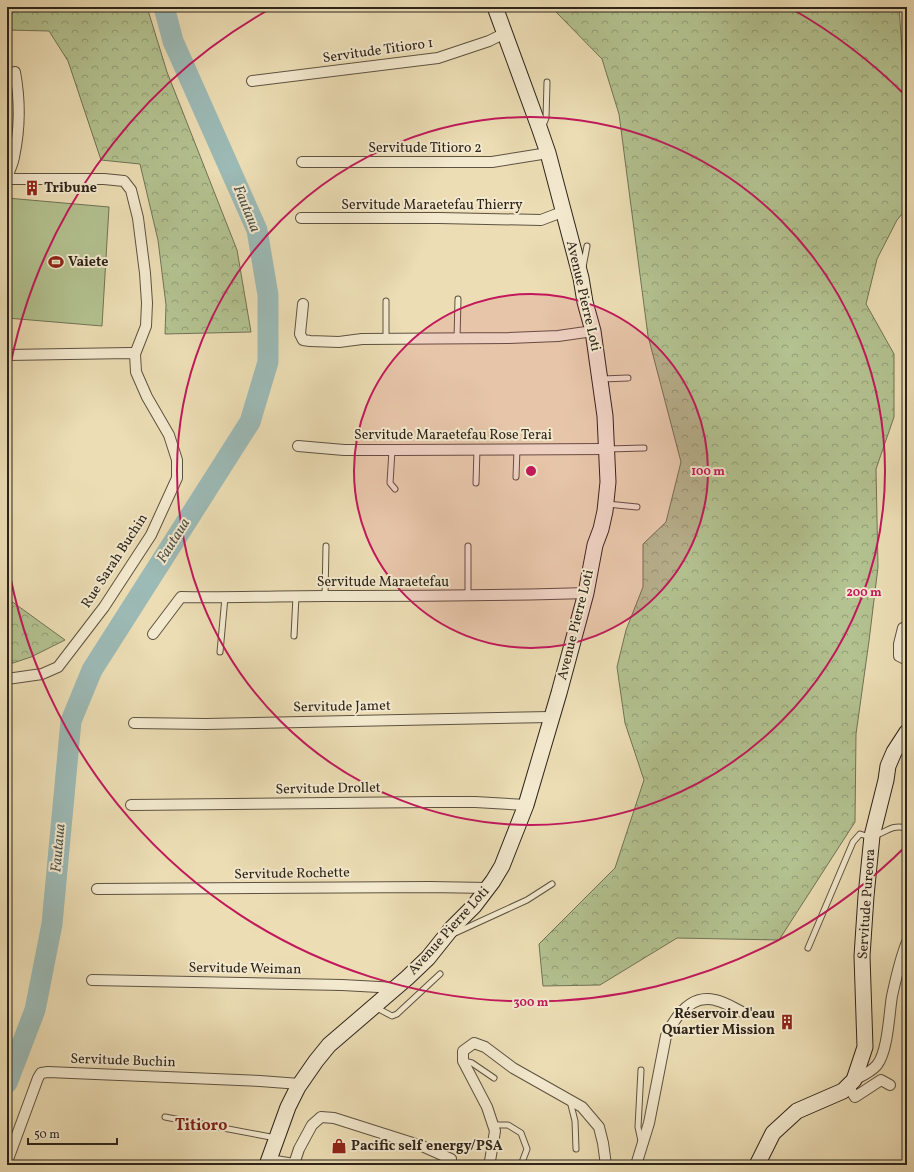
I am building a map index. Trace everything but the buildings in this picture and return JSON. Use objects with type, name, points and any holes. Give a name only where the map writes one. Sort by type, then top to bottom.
[{"type":"main road","name":"Avenue Pierre Loti","points":[[268,1162],[288,1107],[300,1084],[316,1061],[329,1045],[396,988],[428,958],[444,938],[474,906],[502,866],[526,805],[586,593],[595,545],[601,529],[606,504],[608,482],[607,449],[601,380],[593,331],[585,302],[581,278],[562,212],[548,153],[495,7]]},
{"type":"main road","name":"Servitude Pureora","points":[[851,1083],[865,1047],[862,956],[872,836],[888,766],[894,752],[907,732]]},
{"type":"main road","points":[[757,1165],[774,1133],[797,1111],[843,1091],[851,1083]]},
{"type":"street","name":"Servitude Titioro 1","points":[[252,81],[438,58],[505,34]]},
{"type":"street","points":[[7,178],[14,157],[18,128],[18,89],[15,72]]},
{"type":"street","name":"Servitude Titioro 2","points":[[302,162],[492,162],[548,153]]},
{"type":"street","name":"Rue Sarah Buchin","points":[[7,178],[104,179],[124,181],[131,190],[138,218],[147,303],[146,326],[135,354],[136,372],[141,386],[169,435],[177,460],[177,478],[152,535],[104,607],[58,667],[42,674],[7,679]]},
{"type":"street","name":"Servitude Maraetefau Thierry","points":[[301,218],[541,220],[562,212]]},
{"type":"street","points":[[303,304],[300,334],[303,340],[310,342],[339,342],[362,339],[457,339],[558,336],[593,331]]},
{"type":"street","points":[[7,355],[135,354]]},
{"type":"street","name":"Servitude Maraetefau Rose Terai","points":[[298,446],[344,450],[607,449]]},
{"type":"street","name":"Servitude Maraetefau","points":[[153,634],[181,597],[468,596],[586,593]]},
{"type":"street","points":[[903,628],[899,644],[899,656],[907,660]]},
{"type":"street","name":"Servitude Jamet","points":[[134,723],[206,724],[551,717]]},
{"type":"street","name":"Servitude Drollet","points":[[131,805],[475,802],[526,805]]},
{"type":"street","name":"Servitude Rochette","points":[[97,889],[488,888]]},
{"type":"street","points":[[890,1085],[882,1080],[855,1097],[851,1083],[867,1074],[877,1064],[884,1051],[892,996],[907,942]]},
{"type":"street","name":"Servitude Weiman","points":[[92,980],[342,985],[396,988]]},
{"type":"street","points":[[636,1165],[649,1123],[666,1036],[670,1026],[678,1015],[690,1004],[699,1000],[714,999],[744,1013]]},
{"type":"street","points":[[488,1165],[495,1131],[487,1107],[463,1060],[463,1051],[474,1043],[486,1047],[513,1068],[569,1099],[582,1108],[599,1127],[606,1165]]},
{"type":"street","name":"Servitude Buchin","points":[[7,1162],[41,1073],[48,1072],[244,1080],[300,1084]]},
{"type":"street","points":[[268,1162],[294,1164],[299,1149],[312,1125],[321,1117],[334,1118],[422,1146],[451,1159],[450,1165]]},
{"type":"lane","points":[[539,127],[544,123],[546,118],[548,82]]},
{"type":"lane","points":[[581,278],[586,246]]},
{"type":"lane","points":[[457,339],[458,299]]},
{"type":"lane","points":[[386,301],[386,339]]},
{"type":"lane","points":[[601,380],[628,378]]},
{"type":"lane","points":[[607,449],[644,448]]},
{"type":"lane","points":[[476,483],[477,449]]},
{"type":"lane","points":[[516,477],[517,449]]},
{"type":"lane","points":[[392,450],[390,482],[395,489]]},
{"type":"lane","points":[[606,504],[637,507]]},
{"type":"lane","points":[[325,596],[326,546]]},
{"type":"lane","points":[[468,546],[468,596]]},
{"type":"lane","points":[[294,636],[296,596]]},
{"type":"lane","points":[[220,652],[225,597]]},
{"type":"lane","points":[[808,948],[853,842],[860,834],[872,836],[890,828],[900,826],[907,828]]},
{"type":"lane","points":[[444,938],[527,900],[552,884]]},
{"type":"lane","points":[[374,1007],[392,1016],[397,1014],[440,974]]},
{"type":"lane","points":[[463,1060],[472,1062],[494,1078]]},
{"type":"lane","points":[[641,1070],[638,1127],[641,1146]]},
{"type":"lane","points":[[569,1099],[575,1121],[576,1149]]},
{"type":"lane","points":[[165,1117],[277,1139]]},
{"type":"lane","points":[[493,1125],[508,1125],[521,1133],[527,1149],[521,1165]]},
{"type":"green space","points":[[7,7],[147,7],[167,72],[237,250],[251,332],[165,334],[166,305],[158,240],[140,164],[101,160],[68,61],[49,31],[7,30]]},
{"type":"green space","points":[[554,7],[899,7],[903,64],[907,80],[907,208],[897,220],[877,259],[866,304],[894,354],[894,417],[876,469],[878,567],[856,734],[855,822],[779,940],[677,938],[600,985],[543,986],[539,944],[615,868],[644,780],[625,723],[617,667],[626,630],[643,587],[643,544],[666,522],[681,462],[648,336],[619,114],[602,59],[557,13]]},
{"type":"green space","name":"Vaiete","points":[[7,198],[109,207],[102,326],[7,318]]},
{"type":"green space","points":[[7,598],[65,640],[31,657],[7,665]]},
{"type":"waterway","name":"Fautaua","points":[[7,1083],[35,1010],[52,924],[71,721],[92,670],[250,422],[268,362],[268,295],[257,230],[173,41],[164,7]]},
{"type":"place","name":"Tribune","points":[[32,188]]},
{"type":"place","name":"Vaiete","points":[[56,262]]},
{"type":"place","name":"Réservoir d'eau Quartier Mission","points":[[787,1022]]},
{"type":"place","name":"Pacific self energy/PSA","points":[[339,1146]]},
{"type":"district","name":"Titioro","points":[[201,1126]]}]
